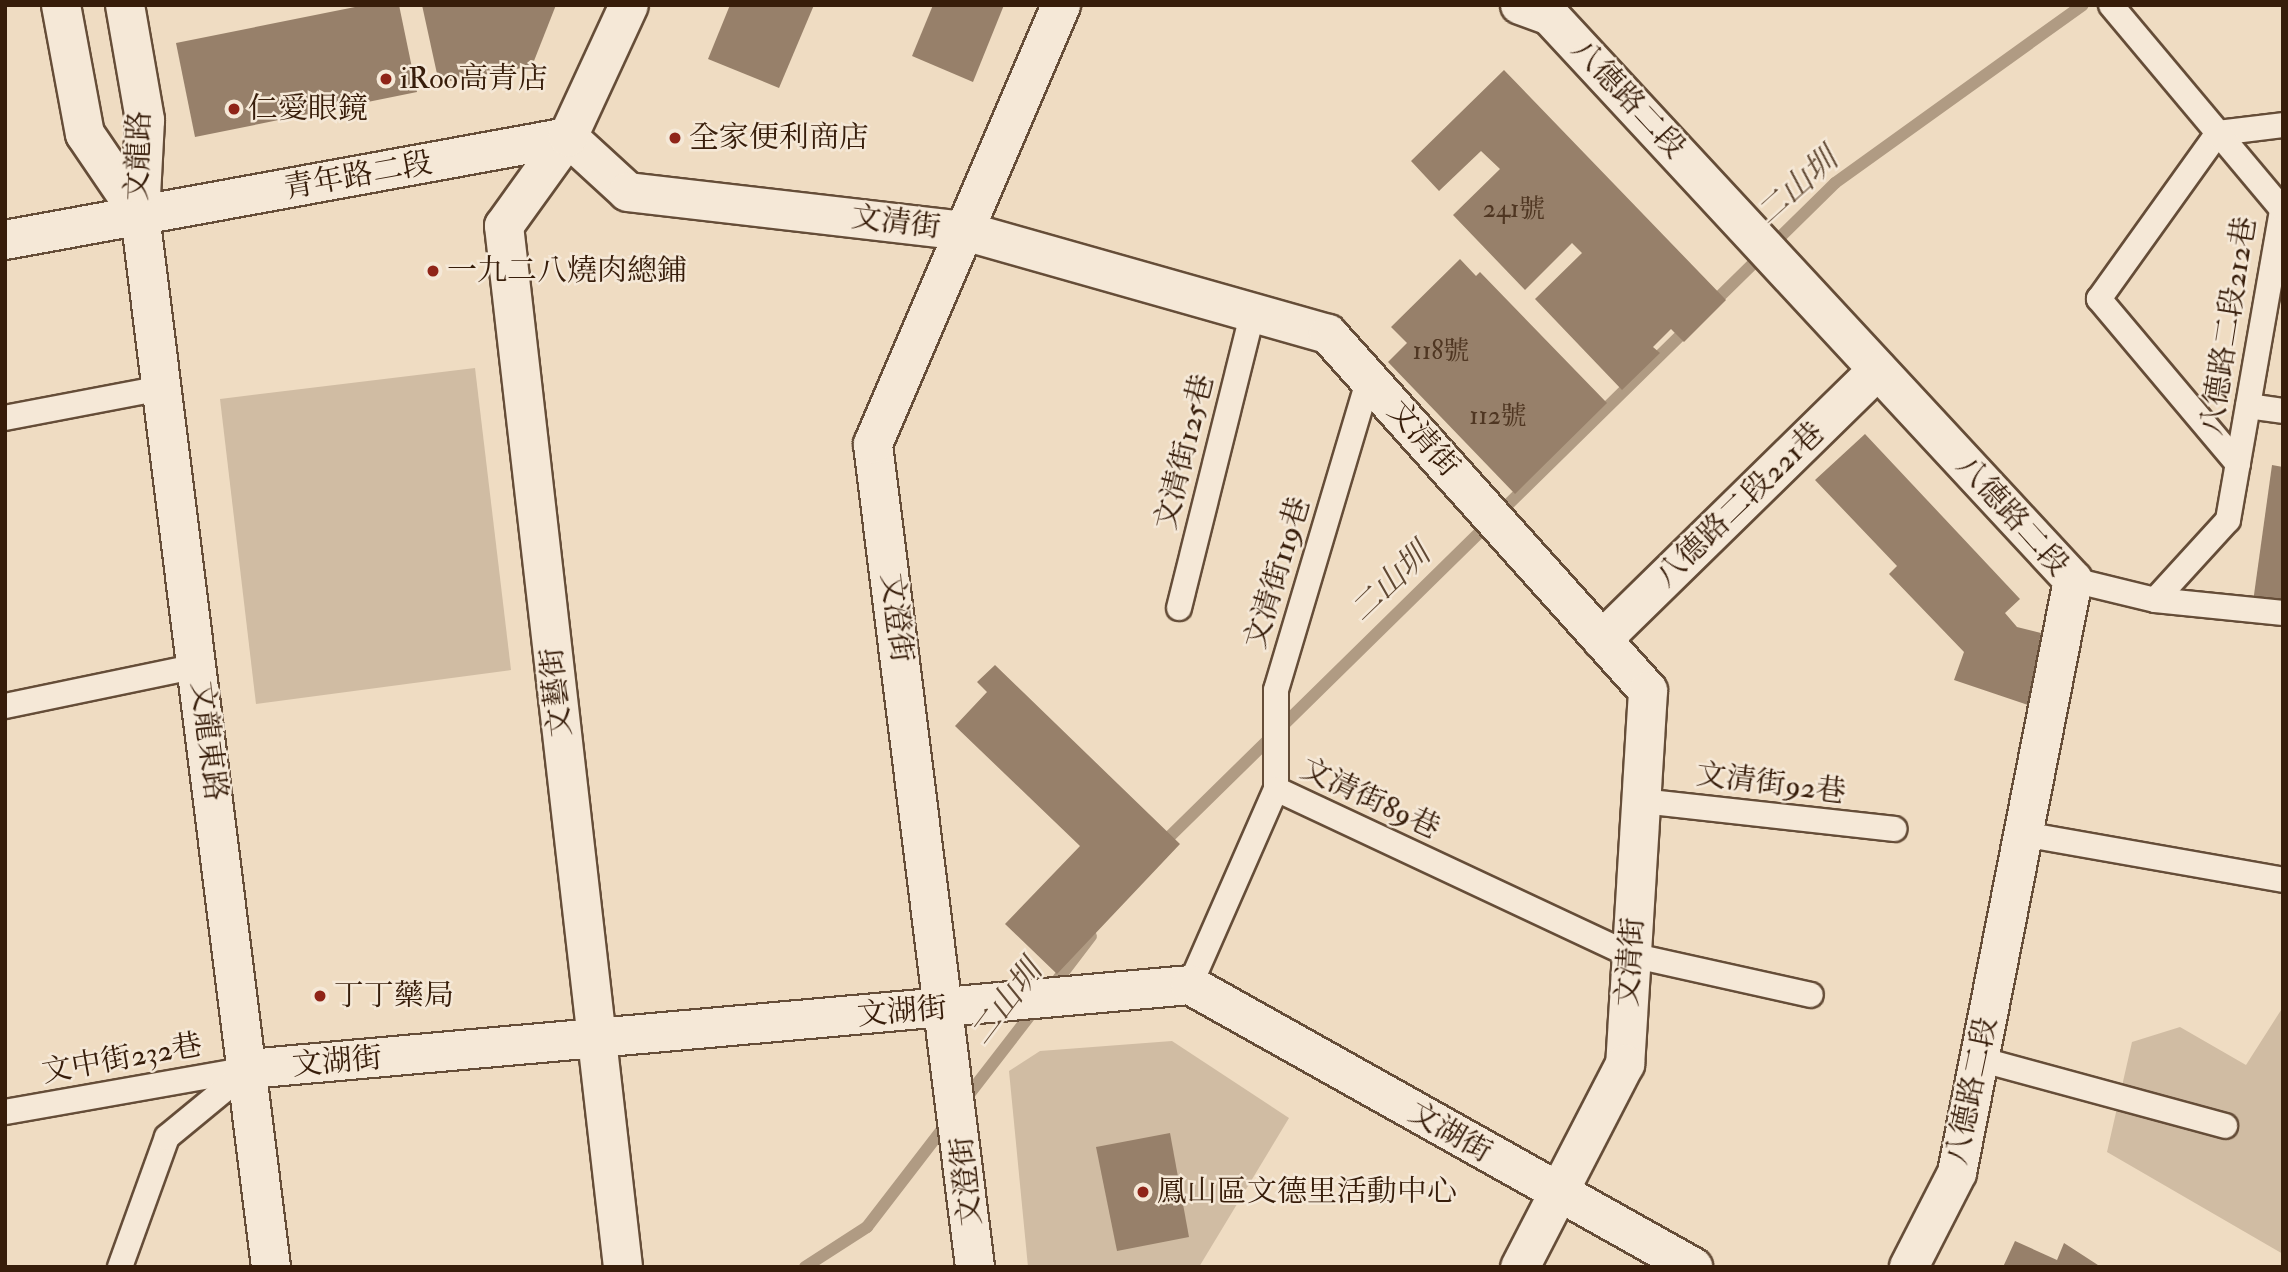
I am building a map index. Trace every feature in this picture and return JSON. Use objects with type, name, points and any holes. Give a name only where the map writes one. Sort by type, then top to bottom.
[{"type":"street","name":"文龍路","points":[[61,5],[85,134],[141,215]]},
{"type":"street","name":"文龍路","points":[[125,5],[145,120],[141,215]]},
{"type":"street","points":[[568,137],[629,5]]},
{"type":"street","name":"文澄街","points":[[975,1267],[962,1131],[873,443],[1061,5]]},
{"type":"street","name":"八德路二段","points":[[1520,5],[1550,16],[2073,580],[1957,1173],[1909,1267]]},
{"type":"street","name":"青年路二段","points":[[5,240],[568,137]]},
{"type":"street","name":"文清街","points":[[568,137],[628,192],[964,231],[1328,334],[1648,691],[1625,1064],[1520,1267]]},
{"type":"street","name":"文藝街","points":[[568,137],[504,226],[623,1267]]},
{"type":"street","name":"文龍東路","points":[[141,215],[249,1069],[271,1267]]},
{"type":"street","name":"八德路二段221巷","points":[[1602,640],[1878,370]]},
{"type":"street","name":"文湖街","points":[[249,1069],[1190,985],[1558,1194],[1693,1267]]},
{"type":"lane","name":"八德路二段212巷","points":[[2112,7],[2282,209],[2228,520],[2155,600]]},
{"type":"lane","points":[[2238,464],[2099,299],[2218,134],[2283,125]]},
{"type":"lane","name":"文清街125巷","points":[[1179,608],[1252,312]]},
{"type":"lane","name":"文清街119巷","points":[[1276,789],[1276,690],[1369,379]]},
{"type":"lane","points":[[5,418],[163,388]]},
{"type":"lane","points":[[2248,406],[2283,411]]},
{"type":"lane","points":[[2073,580],[2155,600],[2283,613]]},
{"type":"lane","points":[[5,706],[198,666]]},
{"type":"lane","name":"文清街89巷","points":[[1190,985],[1276,789],[1632,955],[1811,995]]},
{"type":"lane","name":"文清街92巷","points":[[1641,801],[1894,830]]},
{"type":"lane","points":[[2023,834],[2283,880]]},
{"type":"lane","points":[[1979,1059],[2225,1126]]},
{"type":"lane","points":[[120,1267],[167,1137],[249,1069]]},
{"type":"lane","name":"文中街232巷","points":[[5,1112],[249,1069]]},
{"type":"shaded area","points":[[475,368],[511,670],[256,704],[220,399]]},
{"type":"shaded area","points":[[2283,1007],[2283,1254],[2107,1152],[2132,1042],[2180,1027],[2246,1065]]},
{"type":"shaded area","points":[[1172,1041],[1289,1118],[1199,1267],[1028,1267],[1009,1071],[1040,1051]]},
{"type":"building","points":[[365,5],[399,5],[417,92],[195,137],[176,43]]},
{"type":"building","points":[[422,5],[556,5],[532,66],[439,83]]},
{"type":"building","points":[[730,5],[814,5],[779,88],[708,59]]},
{"type":"building","points":[[933,5],[1004,5],[973,82],[912,56]]},
{"type":"building","points":[[1504,70],[1726,300],[1684,342],[1671,329],[1653,347],[1660,353],[1622,390],[1535,299],[1582,253],[1572,243],[1525,290],[1453,215],[1500,169],[1481,151],[1439,191],[1411,161]]},
{"type":"building","points":[[1460,259],[1476,276],[1480,272],[1607,403],[1515,494],[1388,362],[1407,343],[1391,327]]},
{"type":"building","points":[[1865,434],[2020,599],[2005,613],[2017,627],[2041,633],[2028,705],[1954,680],[1964,652],[1889,574],[1897,566],[1815,480]]},
{"type":"building","points":[[2272,465],[2283,467],[2283,607],[2253,602]]},
{"type":"building","points":[[995,665],[1180,844],[1057,974],[1005,924],[1080,846],[955,726],[987,692],[977,682]]},
{"type":"building","name":"鳳山區文德里活動中心","points":[[1170,1133],[1189,1237],[1117,1251],[1096,1147]]},
{"type":"building","points":[[2015,1241],[2057,1260],[2064,1243],[2101,1267],[2003,1267]]},
{"type":"waterway","name":"二山圳","points":[[1711,305],[1835,183],[2083,5]]},
{"type":"waterway","name":"二山圳","points":[[1159,847],[1691,325]]},
{"type":"waterway","name":"二山圳","points":[[1049,991],[1091,936]]},
{"type":"waterway","name":"二山圳","points":[[963,1102],[1038,1005]]},
{"type":"waterway","name":"二山圳","points":[[805,1267],[867,1227],[948,1122]]},
{"type":"place","name":"iRoo高青店","points":[[386,79]]},
{"type":"place","name":"仁愛眼鏡","points":[[234,109]]},
{"type":"place","name":"全家便利商店","points":[[675,138]]},
{"type":"place","name":"一九二八燒肉總鋪","points":[[433,271]]},
{"type":"place","name":"丁丁藥局","points":[[320,996]]},
{"type":"place","name":"鳳山區文德里活動中心","points":[[1143,1192]]}]
